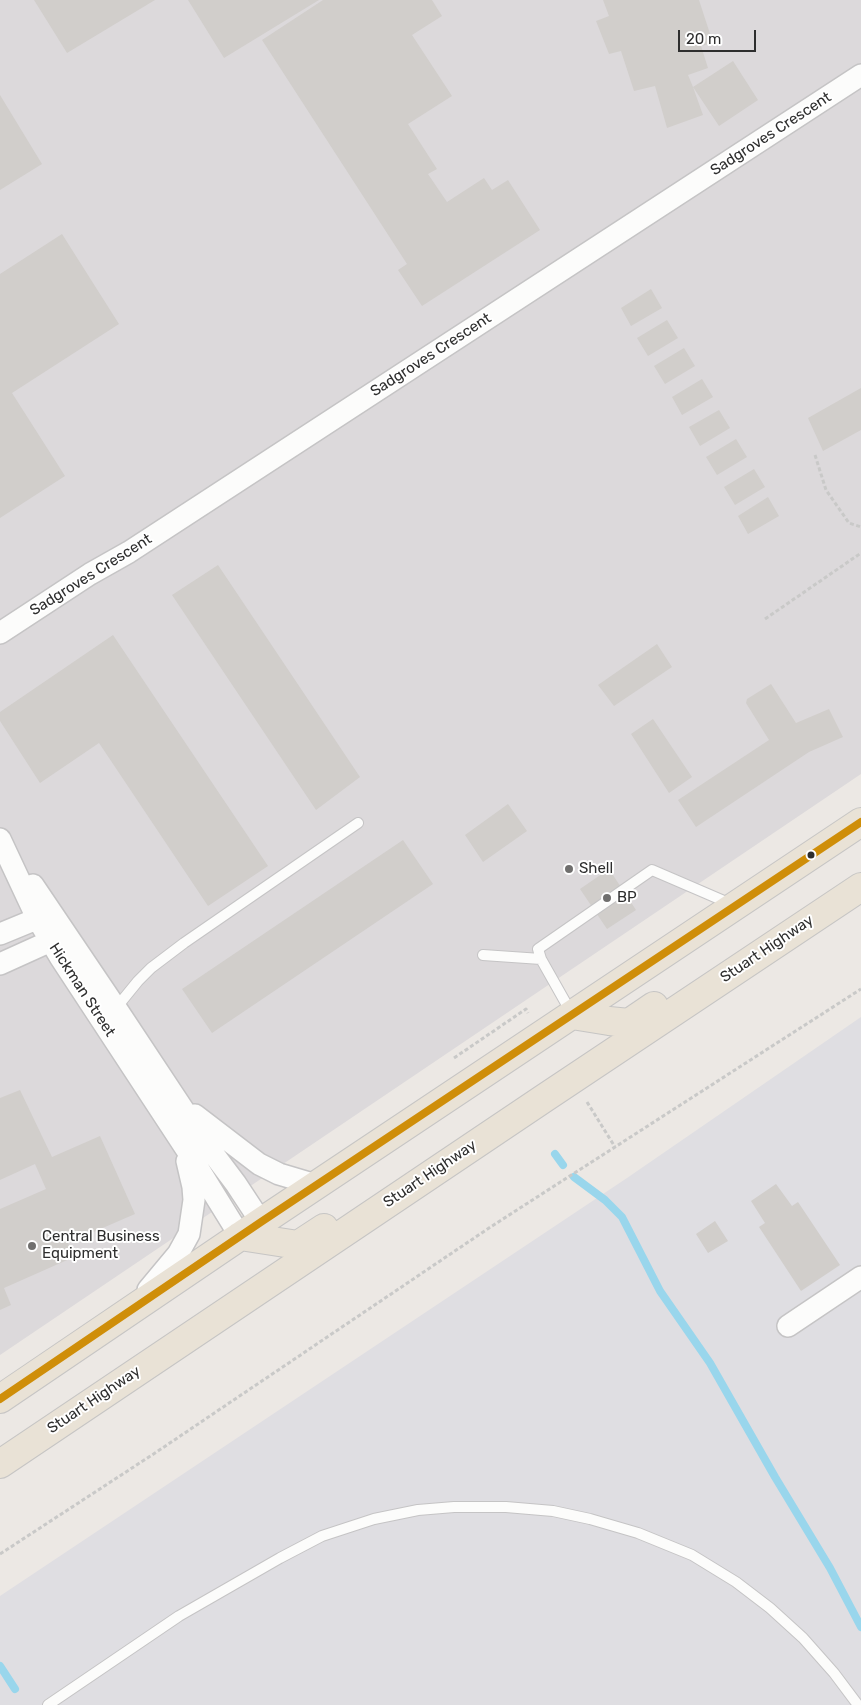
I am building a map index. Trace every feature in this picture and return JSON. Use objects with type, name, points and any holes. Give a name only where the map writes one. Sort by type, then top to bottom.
[{"type":"highway","points":[[0,1399],[120,1319],[256,1233],[316,1185],[861,822]]},
{"type":"highway","name":"Stuart Highway","points":[[0,1464],[861,887]]},
{"type":"highway","points":[[572,1014],[629,1023],[732,954],[782,939]]},
{"type":"highway","points":[[256,1233],[298,1245],[506,1106],[543,1099]]},
{"type":"highway","points":[[230,1309],[258,1276],[264,1260],[256,1233]]},
{"type":"street","name":"Sadgroves Crescent","points":[[0,633],[90,574],[129,552],[861,76]]},
{"type":"street","name":"Hickman Street","points":[[0,838],[59,938],[116,1008],[206,1144],[236,1184],[256,1233]]},
{"type":"street","points":[[0,934],[45,916]]},
{"type":"street","name":"Hickman Street","points":[[59,938],[85,996],[176,1134],[256,1233]]},
{"type":"street","points":[[0,964],[59,938]]},
{"type":"street","name":"Hickman Street","points":[[174,1096],[207,1126],[260,1164],[279,1174],[316,1185]]},
{"type":"street","name":"Hickman Street","points":[[120,1319],[163,1274],[178,1254],[189,1234],[193,1211],[193,1187],[186,1155],[176,1134]]},
{"type":"street","points":[[788,1326],[861,1277]]},
{"type":"lane","points":[[116,1008],[151,968],[184,943],[358,823]]},
{"type":"lane","points":[[572,1014],[541,958],[538,949],[652,870],[736,906]]},
{"type":"lane","points":[[483,955],[541,958]]},
{"type":"lane","points":[[48,1705],[179,1616],[322,1536],[374,1519],[418,1510],[454,1507],[506,1507],[553,1511],[590,1519],[638,1533],[692,1555],[736,1582],[770,1608],[803,1638],[858,1705]]},
{"type":"path","points":[[815,455],[826,490],[849,523],[861,527]]},
{"type":"path","points":[[764,619],[861,553]]},
{"type":"path","points":[[0,1554],[155,1453],[492,1226],[861,989]]},
{"type":"path","points":[[452,1060],[526,1009],[530,1017]]},
{"type":"path","points":[[585,1099],[615,1147]]},
{"type":"shaded area","points":[[0,0],[861,0],[861,774],[0,1355]]},
{"type":"shaded area","points":[[861,1017],[861,1705],[0,1705],[0,1596],[627,1178]]},
{"type":"building","points":[[34,0],[155,0],[67,53]]},
{"type":"building","points":[[188,0],[319,0],[224,58]]},
{"type":"building","points":[[323,0],[432,0],[442,16],[412,35],[452,96],[408,124],[437,169],[428,174],[447,202],[484,178],[492,190],[508,180],[540,230],[422,306],[398,270],[407,264],[262,40]]},
{"type":"building","points":[[603,0],[699,0],[713,43],[701,46],[708,68],[688,75],[703,115],[667,128],[655,86],[634,91],[621,51],[609,54],[596,21],[609,16]]},
{"type":"building","points":[[733,61],[758,100],[719,126],[693,87]]},
{"type":"building","points":[[0,95],[42,164],[0,190]]},
{"type":"building","points":[[62,234],[119,324],[12,393],[65,476],[0,518],[0,274]]},
{"type":"building","points":[[651,289],[662,308],[631,326],[621,308]]},
{"type":"building","points":[[667,320],[678,338],[648,356],[637,338]]},
{"type":"building","points":[[684,348],[695,366],[665,384],[654,366]]},
{"type":"building","points":[[702,379],[713,397],[682,415],[672,397]]},
{"type":"building","points":[[861,388],[861,430],[823,451],[808,418]]},
{"type":"building","points":[[719,410],[730,428],[700,446],[689,427]]},
{"type":"building","points":[[736,439],[747,457],[717,475],[706,457]]},
{"type":"building","points":[[754,469],[765,487],[735,505],[724,487]]},
{"type":"building","points":[[768,497],[779,516],[748,534],[738,516]]},
{"type":"building","points":[[218,565],[360,777],[316,810],[172,595]]},
{"type":"building","points":[[113,635],[268,866],[208,906],[99,743],[40,783],[0,721],[0,712]]},
{"type":"building","points":[[657,644],[672,667],[614,706],[598,685]]},
{"type":"building","points":[[771,684],[796,723],[829,709],[843,737],[809,752],[696,827],[678,800],[769,740],[746,703],[747,699]]},
{"type":"building","points":[[653,719],[692,777],[669,793],[631,734]]},
{"type":"building","points":[[508,804],[527,831],[483,862],[465,835]]},
{"type":"building","points":[[403,840],[433,884],[212,1033],[182,989]]},
{"type":"building","points":[[609,869],[636,910],[607,929],[580,889]]},
{"type":"building","points":[[20,1090],[52,1157],[100,1136],[135,1214],[68,1243],[74,1257],[4,1288],[11,1305],[0,1310],[0,1209],[46,1189],[35,1164],[0,1180],[0,1098]]},
{"type":"building","points":[[776,1184],[792,1206],[798,1202],[840,1265],[801,1291],[759,1227],[765,1223],[751,1201]]},
{"type":"building","points":[[715,1221],[728,1241],[708,1253],[696,1234]]},
{"type":"waterway","points":[[555,1154],[563,1165]]},
{"type":"waterway","points":[[574,1177],[605,1200],[622,1217],[660,1291],[710,1363],[830,1568],[861,1627]]},
{"type":"waterway","points":[[0,1666],[15,1689]]},
{"type":"transit line","points":[[0,1399],[261,1222],[861,822]]},
{"type":"place","name":"Shell","points":[[569,869]]},
{"type":"place","name":"BP","points":[[607,898]]},
{"type":"place","name":"Central Business Equipment","points":[[32,1246]]}]
